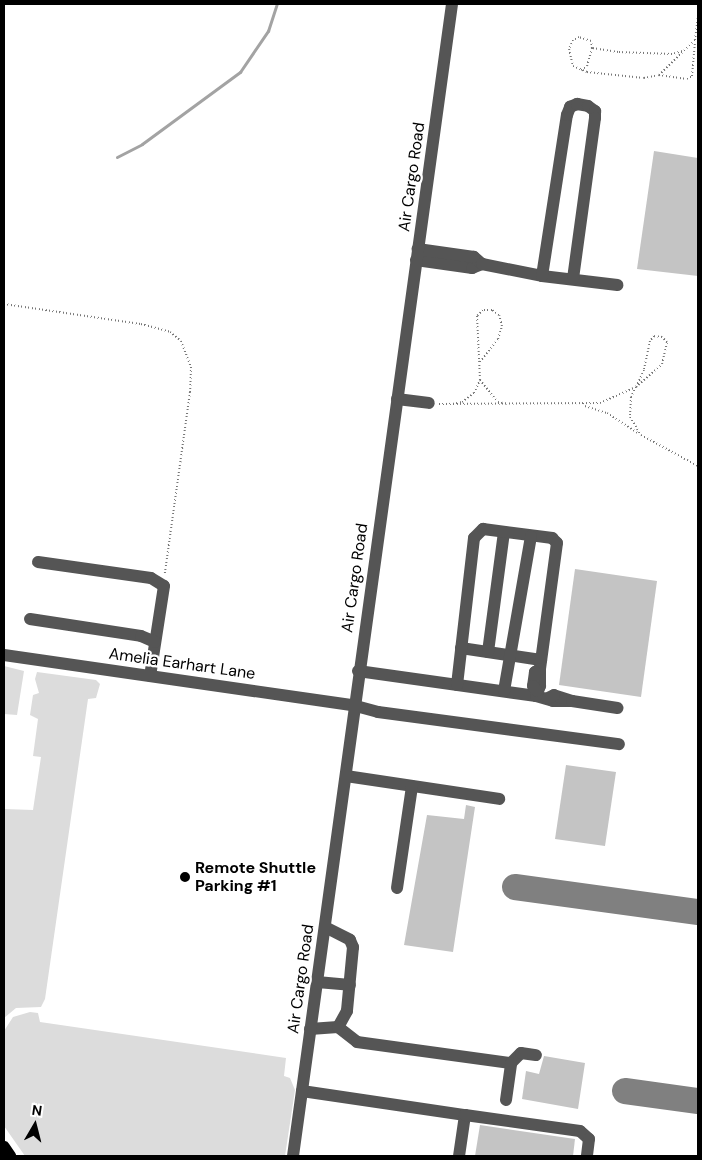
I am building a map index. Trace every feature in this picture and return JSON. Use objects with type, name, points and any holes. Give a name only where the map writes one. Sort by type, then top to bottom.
[{"type":"main road","points":[[4,1147],[10,1156]]},
{"type":"street","name":"Air Cargo Road","points":[[292,1156],[452,4]]},
{"type":"street","points":[[542,276],[567,115],[570,107],[577,104],[588,106],[594,111],[595,118],[573,279]]},
{"type":"street","points":[[417,254],[474,257],[482,264],[542,276],[617,285]]},
{"type":"street","points":[[397,399],[429,403]]},
{"type":"street","points":[[457,684],[474,538],[483,529],[552,538],[557,543],[540,664],[540,695]]},
{"type":"street","points":[[488,652],[504,532]]},
{"type":"street","points":[[504,692],[512,656],[531,536]]},
{"type":"street","points":[[38,562],[151,578],[164,586],[150,676]]},
{"type":"street","points":[[30,619],[141,636],[155,642]]},
{"type":"street","points":[[461,648],[512,656],[540,664]]},
{"type":"street","name":"Amelia Earhart Lane","points":[[4,655],[356,706],[378,712],[619,744]]},
{"type":"street","points":[[358,671],[504,692],[540,695],[553,701],[572,701],[617,708]]},
{"type":"street","points":[[346,776],[499,799]]},
{"type":"street","points":[[398,888],[412,786]]},
{"type":"street","points":[[310,1029],[330,1030],[338,1027],[346,1011],[354,959],[350,940],[325,927]]},
{"type":"street","points":[[317,982],[350,985]]},
{"type":"street","points":[[338,1027],[357,1042],[512,1063]]},
{"type":"street","points":[[506,1100],[512,1063],[521,1053],[536,1055]]},
{"type":"street","points":[[302,1090],[580,1131],[589,1139],[587,1156]]},
{"type":"street","points":[[459,1156],[465,1115]]},
{"type":"path","points":[[581,70],[587,66],[592,48],[591,42],[585,38],[573,40],[569,59],[581,70],[644,78],[659,75],[687,79],[692,76],[698,14]]},
{"type":"path","points":[[659,75],[695,40]]},
{"type":"path","points":[[592,48],[672,54],[682,51]]},
{"type":"path","points":[[4,304],[159,327],[181,341],[192,367],[164,586]]},
{"type":"path","points":[[447,405],[462,402],[474,393],[480,380],[476,316],[483,310],[492,310],[499,314],[502,326],[498,339],[480,362]]},
{"type":"path","points":[[429,403],[447,405],[582,406],[619,397],[636,387],[662,364],[667,342],[662,337],[654,336],[650,341],[644,370],[636,387],[631,397],[630,417],[641,435]]},
{"type":"path","points":[[480,380],[498,402],[512,406]]},
{"type":"path","points":[[582,406],[606,413],[641,435],[698,466]]},
{"type":"shaded area","points":[[4,666],[24,671],[17,715],[4,714]]},
{"type":"shaded area","points":[[37,672],[96,680],[100,684],[96,698],[88,699],[45,999],[41,1007],[16,1008],[4,1018],[4,809],[33,810],[41,757],[33,756],[38,719],[30,715],[33,695],[39,693],[35,679]]},
{"type":"shaded area","points":[[30,1012],[38,1013],[40,1022],[286,1058],[284,1076],[290,1078],[295,1090],[285,1156],[25,1156],[4,1126],[4,1031],[13,1017]]},
{"type":"building","points":[[654,151],[698,158],[698,276],[637,269]]},
{"type":"building","points":[[575,569],[657,581],[641,697],[559,685]]},
{"type":"building","points":[[566,765],[616,772],[605,846],[555,839]]},
{"type":"building","points":[[466,805],[475,807],[453,952],[404,945],[427,815],[464,819]]},
{"type":"building","points":[[544,1056],[585,1063],[578,1109],[522,1099],[526,1071],[539,1074]]},
{"type":"building","points":[[480,1125],[575,1139],[573,1156],[475,1156]]},
{"type":"waterway","points":[[117,157],[142,144],[240,72],[268,31],[277,4]]},
{"type":"taxiway","points":[[515,887],[698,912]]},
{"type":"taxiway","points":[[625,1091],[698,1101]]},
{"type":"place","name":"Remote Shuttle Parking #1","points":[[185,877]]}]
